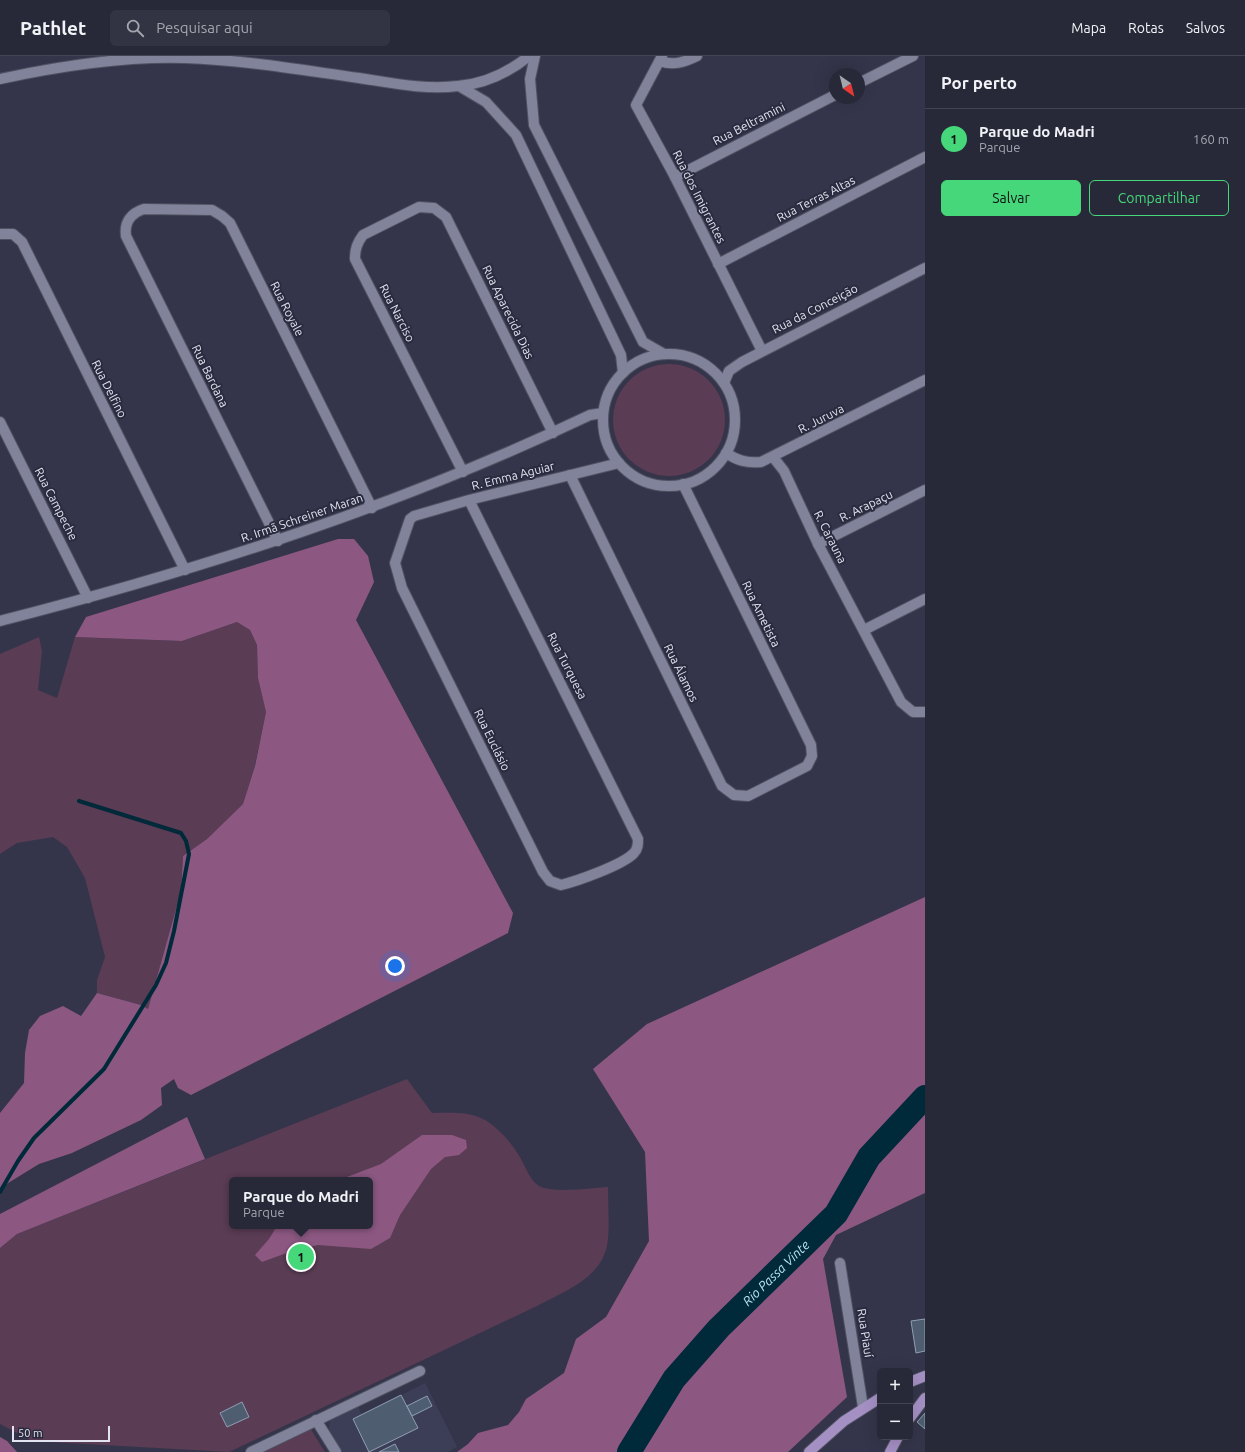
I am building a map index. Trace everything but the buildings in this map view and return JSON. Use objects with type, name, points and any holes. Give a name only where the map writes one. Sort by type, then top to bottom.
[{"type":"main road","points":[[913,1381],[925,1376]]},
{"type":"main road","points":[[913,1414],[925,1398]]},
{"type":"main road","points":[[809,1452],[822,1439],[863,1407],[877,1400]]},
{"type":"main road","points":[[890,1452],[896,1440]]},
{"type":"street","points":[[0,80],[58,68],[149,58],[232,61],[260,60],[409,85],[440,87],[459,86],[479,82],[498,75],[530,56]]},
{"type":"street","points":[[535,56],[530,79],[534,126],[644,342],[664,354]]},
{"type":"street","points":[[661,59],[667,64],[678,63],[697,56]]},
{"type":"street","points":[[865,80],[913,56]]},
{"type":"street","name":"Rua dos Imigrantes","points":[[661,59],[636,105],[675,177],[762,351]]},
{"type":"street","points":[[459,86],[486,102],[516,135],[621,355],[623,373]]},
{"type":"street","name":"Rua Beltramini","points":[[675,177],[829,98]]},
{"type":"street","name":"Rua Terras Altas","points":[[718,264],[925,157]]},
{"type":"street","name":"Rua Narciso","points":[[434,208],[419,207],[363,235],[355,250],[355,259],[463,472]]},
{"type":"street","name":"Rua Aparecida Dias","points":[[434,208],[446,217],[553,433]]},
{"type":"street","name":"Rua Royale","points":[[127,222],[131,216],[144,209],[212,210],[230,223],[372,508]]},
{"type":"street","name":"Rua Bardana","points":[[127,222],[126,236],[278,541]]},
{"type":"street","name":"Rua Delfino","points":[[0,234],[13,234],[22,242],[185,570]]},
{"type":"street","name":"Rua da Conceição","points":[[724,383],[729,371],[762,351],[925,268]]},
{"type":"street","points":[[664,354],[681,355],[698,360],[708,366],[724,383],[732,400],[735,418],[733,436],[726,453],[716,466],[703,476],[683,484],[660,486],[649,483],[629,473],[619,463],[608,447],[604,436],[603,413],[610,391],[623,373],[642,360],[664,354]]},
{"type":"street","name":"R. Juruva","points":[[726,453],[736,460],[749,463],[761,462],[925,380]]},
{"type":"street","name":"R. Irmã Schreiner Maran","points":[[0,621],[88,598],[278,541],[372,508],[463,472],[553,433],[590,415],[603,413]]},
{"type":"street","name":"Rua Campeche","points":[[0,422],[88,598]]},
{"type":"street","name":"R. Carauna","points":[[773,457],[784,471],[818,544],[901,702],[906,708],[913,712],[925,712]]},
{"type":"street","name":"R. Emma Aguiar","points":[[414,516],[469,500],[619,463]]},
{"type":"street","name":"Rua Álamos","points":[[570,475],[722,786],[734,795],[748,796],[807,766],[812,756]]},
{"type":"street","name":"Rua Ametista","points":[[683,484],[811,745],[812,756]]},
{"type":"street","name":"R. Arapaçu","points":[[818,544],[925,490]]},
{"type":"street","name":"Rua Turquesa","points":[[469,500],[636,833],[638,844]]},
{"type":"street","name":"Rua Euclásio","points":[[414,516],[410,519],[395,563],[398,577],[543,872],[550,881],[560,885],[586,878],[629,857],[636,850],[638,844]]},
{"type":"street","points":[[864,630],[925,599]]},
{"type":"street","name":"Rua Piauí","points":[[840,1263],[863,1407]]},
{"type":"street","points":[[251,1452],[420,1371]]},
{"type":"street","points":[[316,1420],[336,1452]]},
{"type":"shaded area","points":[[669,364],[690,368],[709,380],[721,399],[725,420],[721,441],[709,460],[690,472],[669,476],[648,472],[629,460],[617,441],[613,420],[617,399],[629,380],[648,368]]},
{"type":"shaded area","points":[[338,539],[354,539],[368,556],[374,582],[356,620],[513,913],[508,933],[191,1095],[178,1088],[174,1079],[161,1088],[162,1105],[141,1120],[72,1153],[39,1164],[0,1188],[0,1113],[24,1083],[25,1053],[29,1030],[40,1016],[63,1006],[81,1016],[97,993],[141,1005],[148,1009],[181,891],[183,856],[207,839],[243,804],[255,766],[266,712],[258,678],[257,645],[250,630],[237,622],[182,641],[75,637],[86,617]]},
{"type":"shaded area","points":[[237,622],[250,630],[257,645],[258,676],[266,712],[254,769],[243,804],[207,839],[183,856],[181,891],[148,1009],[141,1005],[97,993],[97,980],[105,957],[85,878],[67,847],[53,837],[17,843],[0,854],[0,654],[39,637],[42,651],[38,690],[57,698],[75,637],[182,641]]},
{"type":"shaded area","points":[[925,897],[925,1193],[836,1235],[823,1259],[847,1397],[788,1452],[457,1452],[468,1444],[478,1433],[508,1425],[519,1412],[526,1399],[564,1373],[576,1339],[606,1317],[649,1241],[645,1152],[593,1069],[647,1024]]},
{"type":"shaded area","points":[[407,1079],[432,1113],[458,1113],[471,1115],[477,1116],[489,1122],[511,1144],[520,1157],[532,1180],[541,1187],[565,1190],[608,1187],[608,1240],[603,1257],[589,1276],[569,1290],[229,1452],[32,1441],[0,1424],[0,1248],[17,1234]]},
{"type":"shaded area","points":[[187,1117],[205,1159],[17,1234],[0,1248],[0,1214]]},
{"type":"shaded area","points":[[422,1135],[452,1135],[466,1140],[467,1148],[459,1155],[445,1157],[431,1169],[400,1215],[390,1238],[371,1249],[318,1245],[292,1251],[262,1262],[255,1255],[269,1239],[275,1229],[373,1229],[373,1177],[347,1177],[381,1164]]},
{"type":"shaded area","points":[[425,1383],[457,1447],[448,1452],[342,1452],[330,1434],[330,1421],[335,1416],[357,1405],[362,1415]]},
{"type":"shaded area","points":[[310,1428],[325,1452],[259,1452]]},
{"type":"shaded area","points":[[0,1437],[7,1441],[17,1452],[0,1452]]},
{"type":"waterway","points":[[0,1192],[18,1161],[34,1138],[104,1069],[156,985],[166,963],[174,931],[189,854],[186,841],[181,833],[79,801]]},
{"type":"waterway","name":"Rio Passa Vinte","points":[[629,1452],[674,1379],[719,1328],[836,1214],[869,1157],[925,1097]]},
{"type":"place","name":"Parque do Madri","points":[[301,1257]]}]
